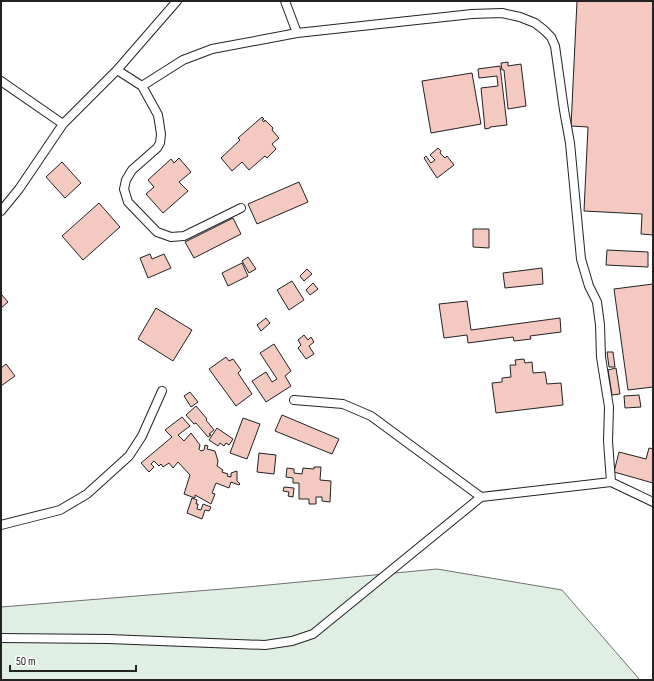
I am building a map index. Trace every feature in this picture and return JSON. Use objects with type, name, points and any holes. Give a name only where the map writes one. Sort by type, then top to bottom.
[{"type":"lane","points":[[1,211],[19,189],[63,124],[117,70],[177,1]]},
{"type":"lane","points":[[286,1],[297,33]]},
{"type":"lane","points":[[142,86],[183,60],[212,49],[297,33],[502,12],[535,23],[550,37],[555,46],[570,143],[581,260],[589,286],[597,302],[600,325],[601,357],[609,407],[608,441],[611,482]]},
{"type":"lane","points":[[117,70],[142,86],[158,115],[160,134],[160,143],[157,148],[132,170],[126,180],[124,189],[128,202],[157,232],[171,237],[184,236],[241,208]]},
{"type":"lane","points":[[1,81],[63,124]]},
{"type":"lane","points":[[1,526],[60,510],[87,494],[129,456],[142,436],[162,391]]},
{"type":"lane","points":[[294,400],[343,404],[371,416],[482,497]]},
{"type":"lane","points":[[1,638],[108,639],[265,645],[292,641],[313,634],[482,497],[611,482],[653,502]]},
{"type":"green space","points":[[437,569],[562,590],[640,680],[1,680],[1,607],[247,587]]},
{"type":"building","points":[[577,1],[653,1],[653,235],[641,234],[642,214],[584,211],[588,127],[571,126]]},
{"type":"building","points":[[508,62],[508,66],[521,64],[526,106],[508,109],[504,70],[502,70],[501,63]]},
{"type":"building","points":[[500,66],[507,125],[485,129],[481,88],[498,86],[497,76],[479,78],[478,69]]},
{"type":"building","points":[[472,73],[481,124],[431,133],[422,81]]},
{"type":"building","points":[[262,117],[264,119],[262,120],[264,122],[265,120],[273,128],[272,130],[279,138],[272,144],[276,149],[267,158],[265,156],[249,170],[242,162],[232,171],[221,158],[240,140],[238,138]]},
{"type":"building","points":[[438,148],[441,151],[440,153],[445,158],[447,156],[454,165],[437,178],[424,158],[426,156],[431,163],[435,160],[430,155]]},
{"type":"building","points":[[179,158],[191,172],[179,182],[188,191],[163,213],[146,194],[154,187],[148,180],[171,159],[174,163]]},
{"type":"building","points":[[62,162],[81,183],[65,198],[46,177]]},
{"type":"building","points":[[299,182],[308,202],[257,224],[248,204]]},
{"type":"building","points":[[99,203],[120,227],[83,260],[62,236]]},
{"type":"building","points":[[233,218],[241,234],[194,258],[185,242]]},
{"type":"building","points":[[473,229],[489,229],[489,248],[473,247]]},
{"type":"building","points":[[607,250],[648,252],[648,267],[606,265]]},
{"type":"building","points":[[150,254],[152,259],[164,254],[171,268],[148,278],[140,258]]},
{"type":"building","points":[[248,257],[256,269],[249,273],[242,261]]},
{"type":"building","points":[[242,263],[248,276],[228,286],[222,273]]},
{"type":"building","points":[[542,268],[543,284],[505,288],[503,273]]},
{"type":"building","points":[[307,269],[312,274],[304,281],[300,276]]},
{"type":"building","points":[[292,281],[304,300],[289,310],[277,290]]},
{"type":"building","points":[[313,283],[318,289],[310,295],[306,290]]},
{"type":"building","points":[[653,284],[653,387],[628,390],[614,289]]},
{"type":"building","points":[[1,294],[8,302],[1,308]]},
{"type":"building","points":[[467,301],[471,330],[560,318],[561,332],[530,336],[531,339],[514,341],[513,337],[468,343],[467,335],[444,338],[439,304]]},
{"type":"building","points":[[156,308],[192,330],[173,361],[138,339]]},
{"type":"building","points":[[266,318],[270,323],[261,331],[257,325]]},
{"type":"building","points":[[304,335],[308,340],[311,337],[314,342],[309,346],[314,354],[306,359],[298,348],[301,345],[298,340]]},
{"type":"building","points":[[274,344],[291,371],[285,376],[291,386],[266,402],[252,381],[266,372],[272,382],[277,379],[260,353]]},
{"type":"building","points":[[607,352],[613,352],[615,367],[609,367]]},
{"type":"building","points":[[226,357],[229,361],[233,359],[241,370],[238,373],[252,394],[236,406],[209,369]]},
{"type":"building","points":[[524,359],[525,363],[532,362],[533,373],[545,372],[547,384],[561,383],[563,405],[496,413],[492,383],[502,382],[502,378],[511,377],[510,365],[516,365],[515,360]]},
{"type":"building","points":[[6,364],[15,376],[1,386],[1,368]]},
{"type":"building","points":[[616,368],[620,394],[612,395],[608,370]]},
{"type":"building","points":[[190,392],[198,402],[191,407],[184,396]]},
{"type":"building","points":[[639,395],[641,407],[625,408],[624,396]]},
{"type":"building","points":[[196,406],[214,430],[208,437],[196,423],[194,424],[186,415]]},
{"type":"building","points":[[282,415],[339,439],[332,454],[275,431]]},
{"type":"building","points":[[182,417],[190,426],[178,435],[184,441],[191,433],[200,445],[199,449],[201,451],[204,450],[205,445],[208,446],[207,449],[215,451],[218,461],[217,466],[223,470],[222,472],[231,477],[231,473],[237,471],[237,481],[240,484],[231,482],[229,488],[216,483],[212,493],[215,494],[211,504],[195,495],[195,498],[184,494],[190,475],[178,462],[173,468],[169,463],[163,467],[161,464],[159,466],[154,461],[151,464],[154,467],[149,472],[141,463],[172,437],[165,430]]},
{"type":"building","points":[[243,418],[260,424],[247,459],[230,453]]},
{"type":"building","points":[[217,428],[233,439],[229,445],[226,443],[224,446],[220,443],[218,446],[209,440]]},
{"type":"building","points":[[649,448],[653,449],[653,483],[614,472],[619,452],[646,459]]},
{"type":"building","points":[[259,453],[276,455],[274,474],[257,472]]},
{"type":"building","points":[[314,467],[321,467],[320,480],[331,481],[330,502],[322,501],[322,497],[316,497],[316,504],[309,504],[309,499],[299,499],[299,483],[293,483],[293,478],[286,477],[287,468],[294,469],[294,473],[302,474],[303,468],[314,469]]},
{"type":"building","points":[[284,487],[294,488],[293,497],[288,496],[289,492],[283,491]]},
{"type":"building","points":[[192,498],[197,500],[197,509],[201,510],[203,504],[211,507],[209,511],[205,510],[202,519],[187,513]]}]
